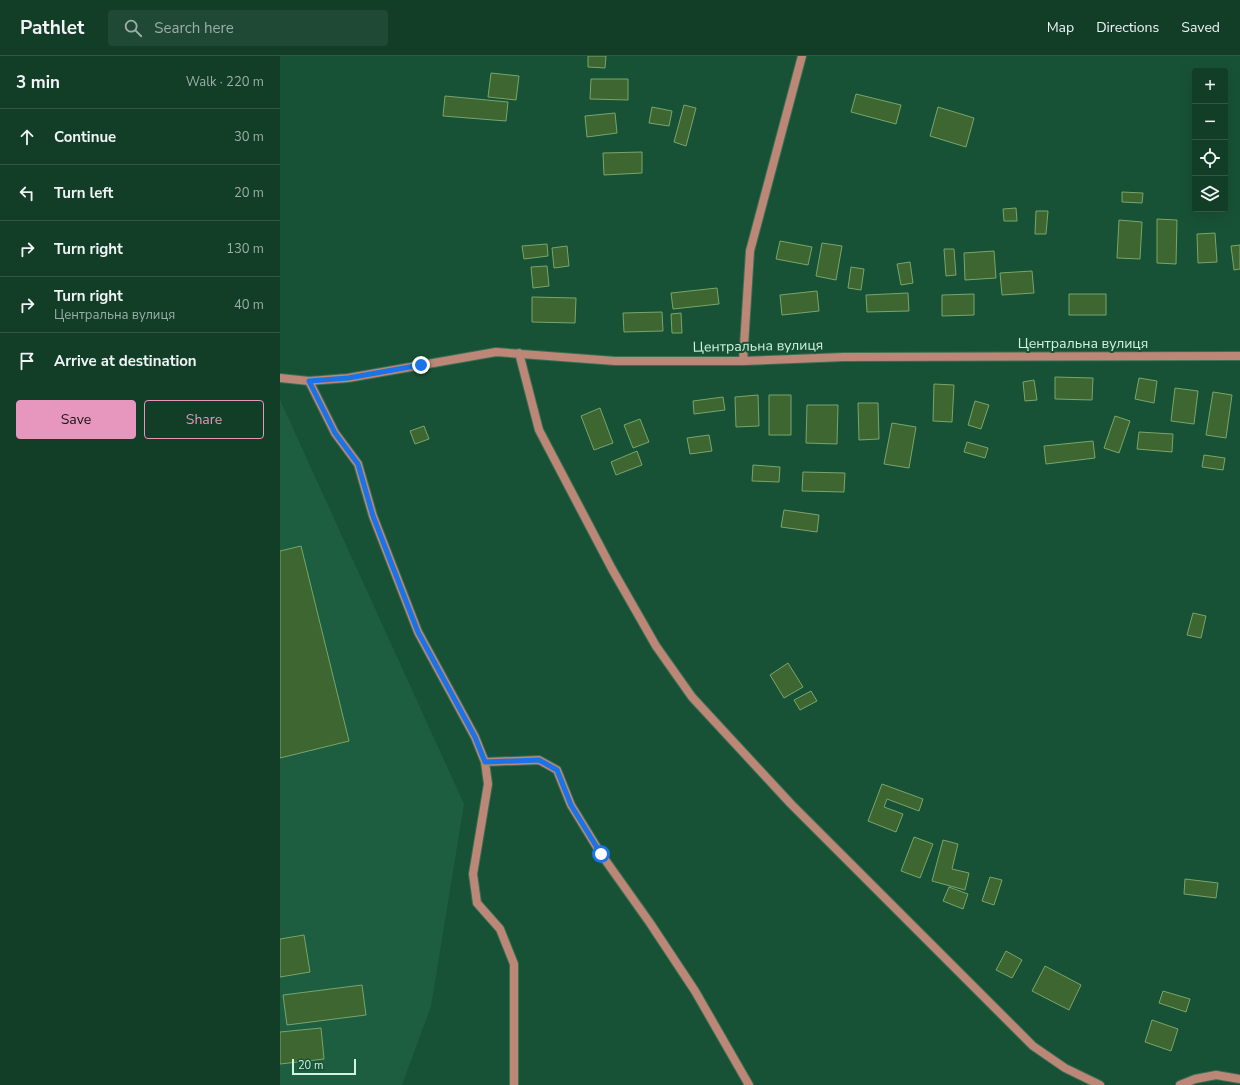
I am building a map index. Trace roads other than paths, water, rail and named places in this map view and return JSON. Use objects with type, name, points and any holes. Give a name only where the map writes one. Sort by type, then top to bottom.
[{"type":"street","points":[[743,361],[750,251],[802,56]]},
{"type":"street","name":"Центральна вулиця","points":[[280,378],[309,381],[348,378],[496,352],[615,361],[743,361],[852,357],[1240,356]]},
{"type":"street","points":[[519,354],[539,430],[612,569],[652,639],[692,697],[791,804],[1033,1046],[1066,1068],[1100,1085]]},
{"type":"street","points":[[309,381],[335,433],[358,464],[373,516],[418,632],[475,737],[485,762],[488,784],[472,874],[477,903],[500,929],[514,964],[514,1085]]},
{"type":"street","points":[[485,762],[539,760],[557,770],[571,805],[601,854],[650,923],[695,991],[749,1085]]},
{"type":"street","points":[[1180,1085],[1195,1079],[1216,1074],[1240,1079]]}]
